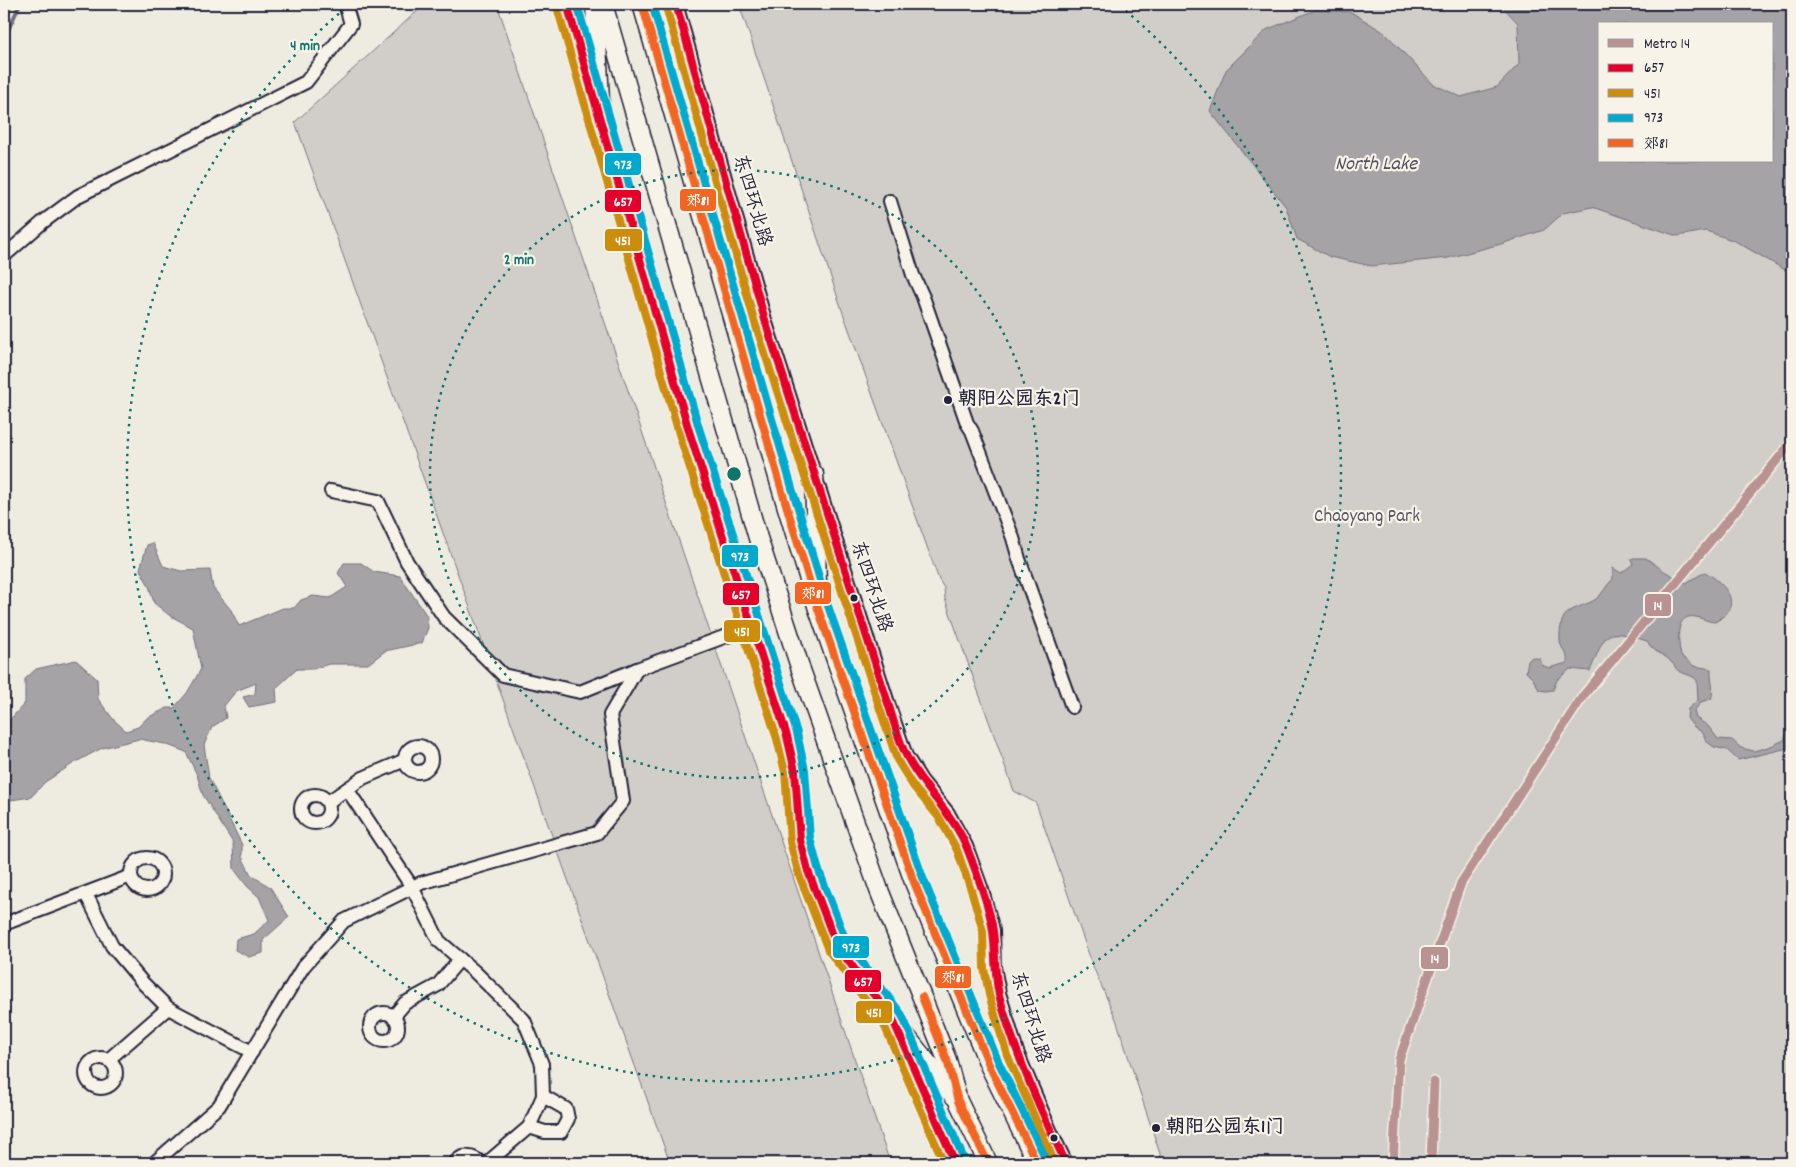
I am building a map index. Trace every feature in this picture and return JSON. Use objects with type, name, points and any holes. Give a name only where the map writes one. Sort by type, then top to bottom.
[{"type":"highway","points":[[595,4],[601,120]]},
{"type":"highway","points":[[603,4],[761,547],[801,670],[876,880],[947,1060],[958,1101],[988,1163]]},
{"type":"highway","points":[[642,4],[782,491],[817,606],[914,882],[990,1067],[1037,1163]]},
{"type":"highway","points":[[814,474],[817,606]]},
{"type":"highway","points":[[893,1020],[958,1101]]},
{"type":"street","points":[[4,256],[43,222],[78,196],[306,82],[351,24],[345,4]]},
{"type":"street","points":[[567,4],[689,431],[787,736],[795,771],[800,840],[808,871],[837,946],[893,1020],[954,1163]]},
{"type":"street","name":"东四环北路","points":[[676,4],[765,320],[887,700],[906,756],[921,780],[948,813],[966,846],[982,890],[993,930],[994,967],[999,993],[1017,1052],[1066,1163]]},
{"type":"street","points":[[890,201],[913,275],[923,297],[967,423],[972,431],[1014,538],[1019,560],[1072,707]]},
{"type":"street","points":[[331,491],[378,501],[407,562],[444,617],[503,675],[580,692],[751,627]]},
{"type":"street","points":[[154,1163],[219,1106],[303,967],[344,921],[421,883],[597,833],[622,801],[610,715],[637,669]]},
{"type":"street","points":[[328,802],[363,778],[405,760]]},
{"type":"street","points":[[347,789],[412,887],[439,941],[524,1020],[542,1064],[543,1096],[529,1127],[487,1163]]},
{"type":"street","points":[[4,924],[131,876]]},
{"type":"street","points":[[86,894],[112,946],[143,983],[168,1008],[252,1052]]},
{"type":"street","points":[[393,1017],[406,1003],[438,985],[460,959]]},
{"type":"street","points":[[108,1060],[168,1008]]},
{"type":"street","points":[[529,1127],[545,1132],[561,1132],[568,1119],[566,1109],[543,1096]]},
{"type":"street","points":[[455,1163],[467,1156],[476,1158],[481,1163]]},
{"type":"green space","points":[[425,4],[497,4],[890,1163],[670,1163],[295,122]]},
{"type":"green space","name":"Chaoyang Park","points":[[739,4],[1792,4],[1792,1163],[1163,1163],[1116,1019],[1094,969],[1036,803],[1014,791],[945,599],[944,588],[939,580],[843,313]]},
{"type":"water","name":"North Lake","points":[[1500,4],[1792,4],[1792,274],[1735,241],[1706,231],[1677,236],[1592,207],[1563,213],[1544,230],[1448,258],[1372,266],[1330,257],[1297,239],[1286,207],[1210,111],[1226,70],[1266,30],[1315,10],[1351,12],[1385,33],[1433,84],[1461,97],[1497,87],[1519,64],[1518,23]]},
{"type":"water","points":[[153,543],[163,566],[181,571],[210,570],[213,588],[231,610],[239,626],[283,608],[294,608],[301,600],[313,596],[330,598],[347,587],[338,573],[344,563],[361,563],[374,572],[400,576],[427,616],[428,628],[422,643],[385,651],[368,664],[329,664],[313,669],[297,669],[276,688],[277,702],[249,707],[243,697],[255,694],[256,683],[236,691],[224,706],[226,718],[212,727],[204,745],[209,778],[242,845],[242,857],[251,875],[270,887],[289,917],[263,940],[263,953],[249,957],[235,950],[236,939],[254,934],[269,920],[259,897],[247,886],[234,869],[233,843],[203,795],[197,775],[186,752],[165,744],[139,739],[102,748],[45,782],[31,797],[4,801],[4,726],[25,703],[25,679],[36,669],[76,660],[97,679],[98,699],[113,719],[126,731],[138,727],[147,718],[167,708],[174,708],[187,693],[201,669],[193,628],[169,615],[154,603],[149,586],[140,569],[147,545]]},
{"type":"water","points":[[1646,558],[1686,583],[1705,572],[1720,583],[1729,596],[1731,602],[1729,609],[1724,616],[1715,622],[1689,617],[1684,619],[1679,629],[1681,656],[1694,666],[1711,669],[1713,692],[1711,699],[1701,702],[1694,711],[1696,718],[1708,726],[1718,739],[1732,740],[1741,748],[1754,751],[1784,740],[1788,731],[1792,729],[1792,747],[1738,760],[1727,750],[1714,747],[1706,741],[1703,733],[1693,726],[1687,718],[1688,709],[1698,700],[1697,680],[1678,670],[1668,659],[1653,649],[1647,641],[1622,634],[1608,636],[1604,640],[1590,671],[1570,669],[1557,680],[1553,690],[1539,690],[1533,679],[1526,672],[1528,661],[1532,657],[1540,659],[1542,665],[1549,668],[1567,663],[1560,638],[1561,626],[1565,615],[1601,595],[1613,579],[1613,568],[1621,573],[1633,564],[1631,559]]},
{"type":"waterway","points":[[4,39],[20,4]]},
{"type":"metro line","name":"14","points":[[1393,1163],[1399,1060],[1461,883],[1583,696],[1792,442]]},
{"type":"metro line","name":"14","points":[[1431,1163],[1434,1082]]},
{"type":"transit line","name":"657","points":[[567,4],[689,431],[787,736],[795,771],[800,840],[808,871],[837,946],[893,1020],[955,1163]]},
{"type":"transit line","name":"973","points":[[577,4],[699,428],[797,733],[805,770],[810,838],[818,868],[846,941],[902,1015],[964,1159]]},
{"type":"transit line","name":"郊81","points":[[642,4],[782,491],[817,606],[914,882],[990,1067],[1037,1163]]},
{"type":"transit line","name":"973","points":[[652,4],[827,603],[923,878],[999,1063],[1046,1159]]},
{"type":"transit line","name":"657","points":[[676,4],[765,320],[898,736],[914,769],[954,824],[967,848],[989,911],[994,939],[997,987],[1005,1017],[1029,1080],[1066,1163]]},
{"type":"transit line","name":"451","points":[[557,7],[679,434],[777,739],[785,772],[790,842],[799,875],[828,950],[884,1025],[944,1163]]},
{"type":"transit line","name":"451","points":[[666,7],[755,323],[897,760],[913,786],[940,819],[957,850],[983,931],[984,968],[989,995],[1007,1055],[1055,1163]]},
{"type":"transit line","name":"郊81","points":[[922,997],[947,1060],[958,1101],[988,1163]]},
{"type":"place","name":"朝阳公园东2门","points":[[948,400]]},
{"type":"place","name":"朝阳公园东1门","points":[[1156,1128]]}]
